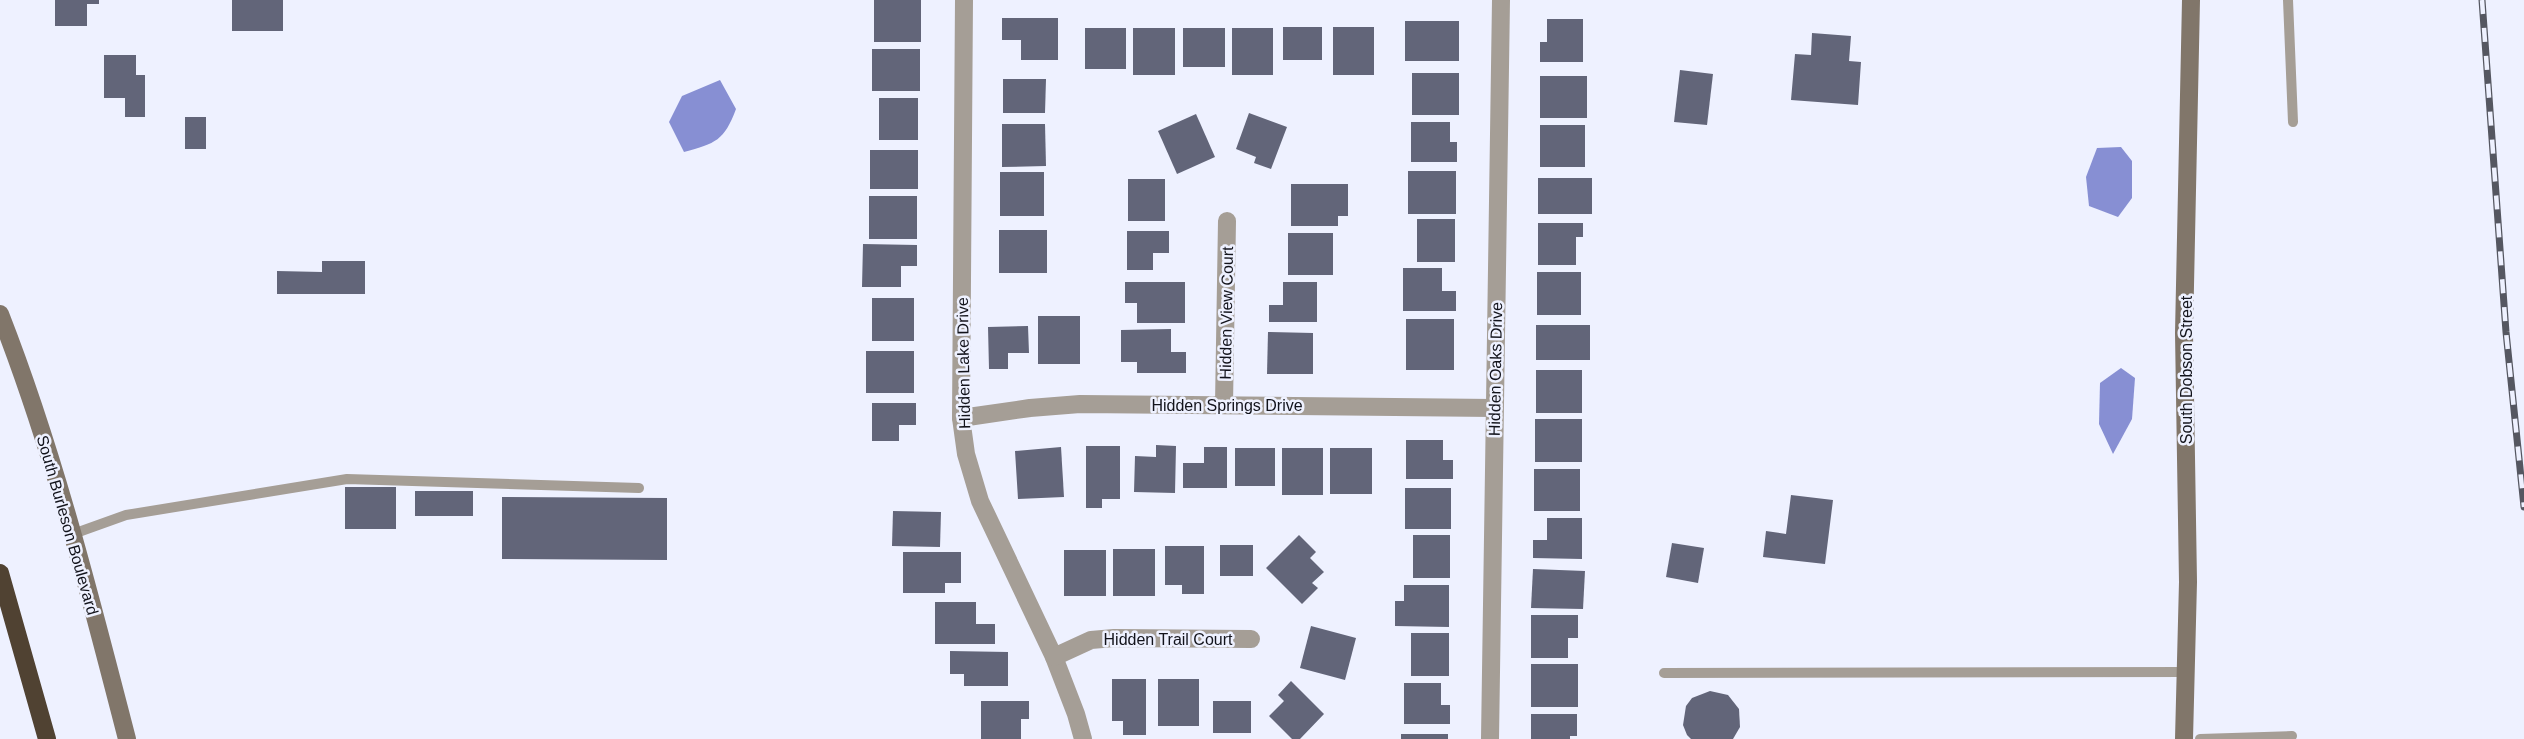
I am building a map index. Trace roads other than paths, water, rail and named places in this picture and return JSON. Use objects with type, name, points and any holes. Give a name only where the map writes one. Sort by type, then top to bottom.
[{"type":"highway","points":[[0,573],[47,739]]},
{"type":"street","name":"Hidden Lake Drive","points":[[964,0],[961,418],[966,454],[980,501],[1054,657],[1083,739]]},
{"type":"street","name":"Hidden Oaks Drive","points":[[1490,739],[1501,0]]},
{"type":"street","name":"South Dobson Street","points":[[2184,739],[2188,582],[2184,333],[2191,0]]},
{"type":"street","name":"Hidden View Court","points":[[1224,405],[1227,221]]},
{"type":"street","name":"South Burleson Boulevard","points":[[0,314],[21,368],[73,534],[127,739]]},
{"type":"street","name":"Hidden Springs Drive","points":[[961,418],[1030,408],[1080,404],[1494,408]]},
{"type":"street","name":"Hidden Trail Court","points":[[1054,657],[1091,640],[1114,638],[1251,639]]},
{"type":"lane","points":[[2288,0],[2293,122]]},
{"type":"lane","points":[[73,534],[126,515],[347,479],[639,488]]},
{"type":"lane","points":[[1664,673],[2187,672]]},
{"type":"lane","points":[[2200,739],[2292,736]]},
{"type":"water","points":[[720,80],[736,109],[732,120],[718,139],[684,152],[669,122],[682,96]]},
{"type":"water","points":[[2121,147],[2132,161],[2132,198],[2118,217],[2089,206],[2086,177],[2097,148]]},
{"type":"water","points":[[2121,368],[2135,378],[2132,419],[2113,454],[2099,424],[2100,383]]},
{"type":"railway","points":[[2482,0],[2506,332],[2524,507]]}]
